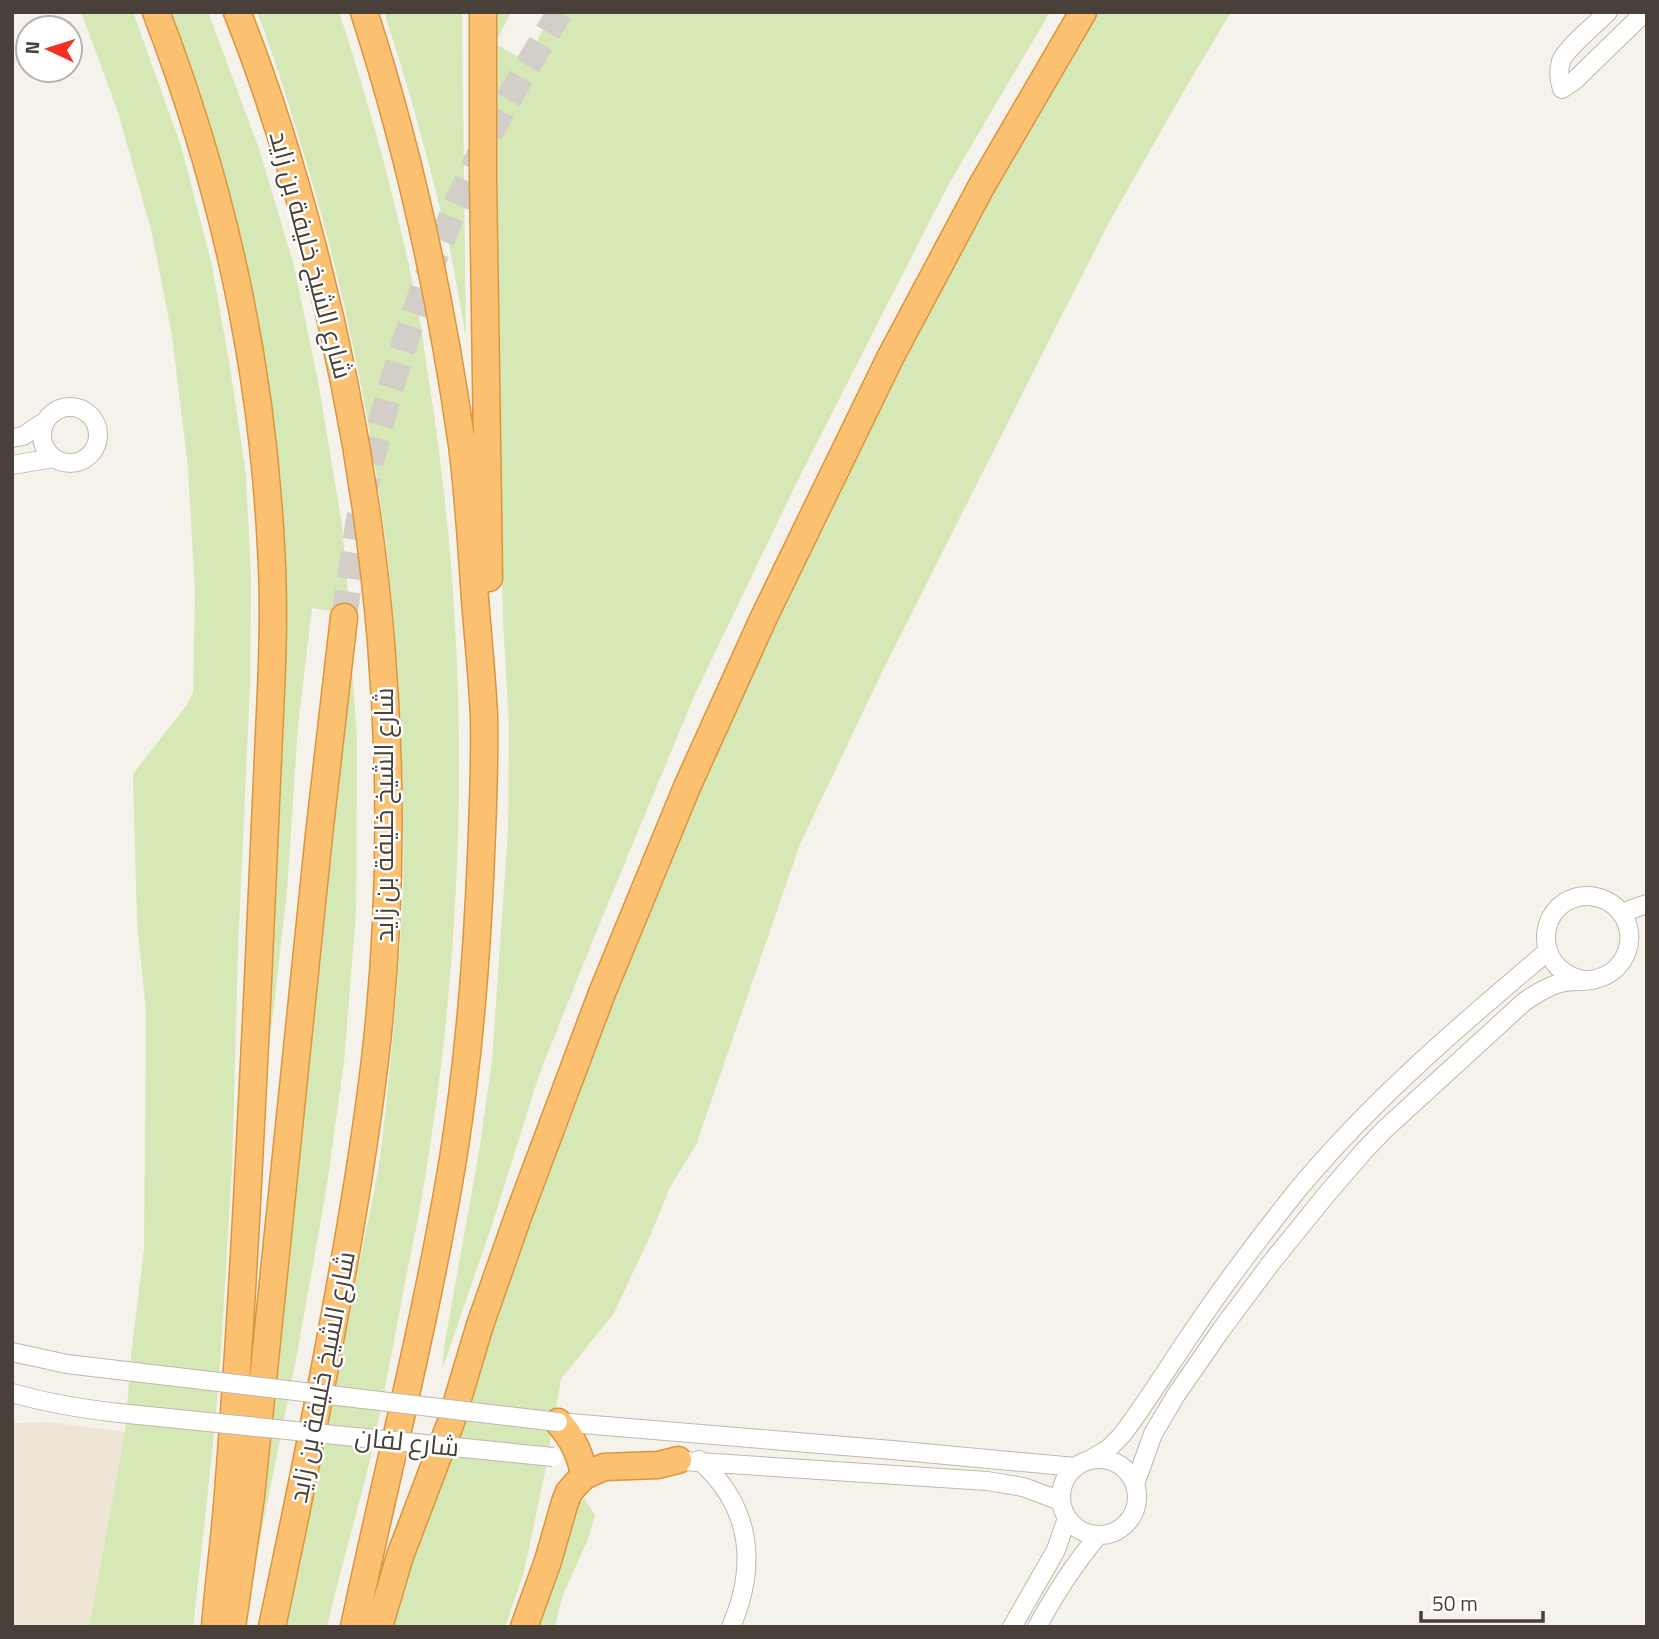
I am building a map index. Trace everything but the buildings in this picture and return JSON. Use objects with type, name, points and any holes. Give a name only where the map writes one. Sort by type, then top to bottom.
[{"type":"highway","points":[[156,12],[210,174],[232,261],[253,367],[267,477],[274,628],[245,1245],[229,1484],[215,1627]]},
{"type":"highway","name":"شارع الشيخ خليفة بن زايد","points":[[237,12],[294,176],[347,388],[374,562],[388,760],[385,938],[379,1028],[362,1161],[343,1272],[272,1627]]},
{"type":"highway","points":[[364,12],[406,159],[441,316],[462,448],[484,717]]},
{"type":"highway","points":[[354,1627],[421,1326],[453,1158],[464,1077],[478,920],[489,539],[483,12]]},
{"type":"highway","points":[[379,1627],[400,1556],[451,1422],[480,1325],[519,1214],[607,981],[687,787],[764,617],[890,358],[981,187],[1083,12]]},
{"type":"highway","points":[[232,1627],[251,1496],[344,617]]},
{"type":"highway","points":[[524,1627],[548,1561],[565,1502],[582,1467],[572,1438],[558,1422]]},
{"type":"highway","points":[[582,1467],[593,1470],[688,1460]]},
{"type":"street","points":[[1608,12],[1564,55],[1559,69],[1562,89],[1574,81],[1645,12]]},
{"type":"street","points":[[12,438],[23,436],[44,422],[55,410],[79,407],[92,417],[98,432],[96,447],[77,463],[61,462],[47,451],[43,442],[44,422]]},
{"type":"street","points":[[12,465],[54,458]]},
{"type":"street","points":[[1583,980],[1574,978],[1558,967],[1548,951],[1548,925],[1560,906],[1587,896],[1597,897],[1614,905],[1621,912],[1629,930],[1628,950]]},
{"type":"street","points":[[1621,912],[1647,904]]},
{"type":"street","points":[[688,1460],[987,1481],[1023,1487],[1064,1510],[1081,1531],[1089,1535],[1116,1532],[1135,1512],[1136,1484],[1153,1434],[1176,1395],[1271,1262],[1357,1158],[1524,1002],[1559,983],[1593,980],[1611,973],[1619,967],[1628,950],[1647,934]]},
{"type":"street","points":[[1012,1627],[1056,1550],[1064,1510],[1061,1492],[1064,1483],[1083,1464],[1122,1435],[1229,1279],[1297,1190],[1395,1086],[1548,951]]},
{"type":"street","name":"شارع لفان","points":[[12,1352],[67,1364],[558,1422],[1083,1464]]},
{"type":"street","name":"شارع لفان","points":[[12,1394],[91,1410],[553,1457],[582,1467]]},
{"type":"street","points":[[1083,1464],[1100,1459],[1118,1463],[1132,1476],[1136,1484]]},
{"type":"street","points":[[688,1460],[712,1472],[729,1494],[746,1537],[744,1587],[731,1627]]},
{"type":"street","points":[[1037,1627],[1069,1572],[1098,1536]]},
{"type":"shaded area","points":[[12,1420],[17,1423],[49,1422],[125,1432],[89,1627],[12,1627]]},
{"type":"green space","points":[[81,12],[133,12],[181,146],[211,261],[246,475],[251,578],[250,685],[238,949],[232,1169],[220,1365],[193,1627],[89,1627],[125,1432],[144,1249],[146,1012],[137,921],[133,774],[186,706],[193,692],[195,591],[188,467],[172,336],[152,233],[118,112],[84,14]]},
{"type":"green space","points":[[167,12],[208,12],[259,149],[294,266],[318,381],[342,525],[350,614],[312,608],[298,725],[287,891],[265,1077],[279,496]]},
{"type":"green space","points":[[257,12],[339,12],[361,83],[391,190],[420,321],[443,487],[453,586],[458,686],[456,886],[439,1085],[421,1200],[378,1423],[327,1627],[285,1627],[341,1360],[382,1141],[394,1026],[403,894],[399,693],[393,615],[375,463],[346,312],[306,161]]},
{"type":"green space","points":[[384,12],[462,12],[466,337],[451,253],[434,183]]},
{"type":"green space","points":[[491,12],[510,14],[495,44],[528,62],[552,12],[1050,12],[947,187],[797,482],[695,694],[539,1075],[492,1225],[442,1370],[492,1061],[508,831],[509,725],[503,621]]},
{"type":"green space","points":[[1096,12],[1231,12],[1108,224],[883,670],[800,844],[696,1145],[670,1187],[614,1313],[561,1379],[524,1572],[505,1627],[389,1627],[436,1470],[637,935],[791,579],[906,350],[1029,123]]},
{"type":"green space","points":[[349,626],[357,739],[356,912],[344,1062],[326,1191],[297,1354],[247,1604]]},
{"type":"green space","points":[[584,1498],[595,1515],[588,1539],[562,1597],[555,1627],[539,1627],[577,1507]]},
{"type":"tunnel","points":[[344,617],[370,466],[406,337],[436,254],[471,172],[524,71],[560,12]]}]
